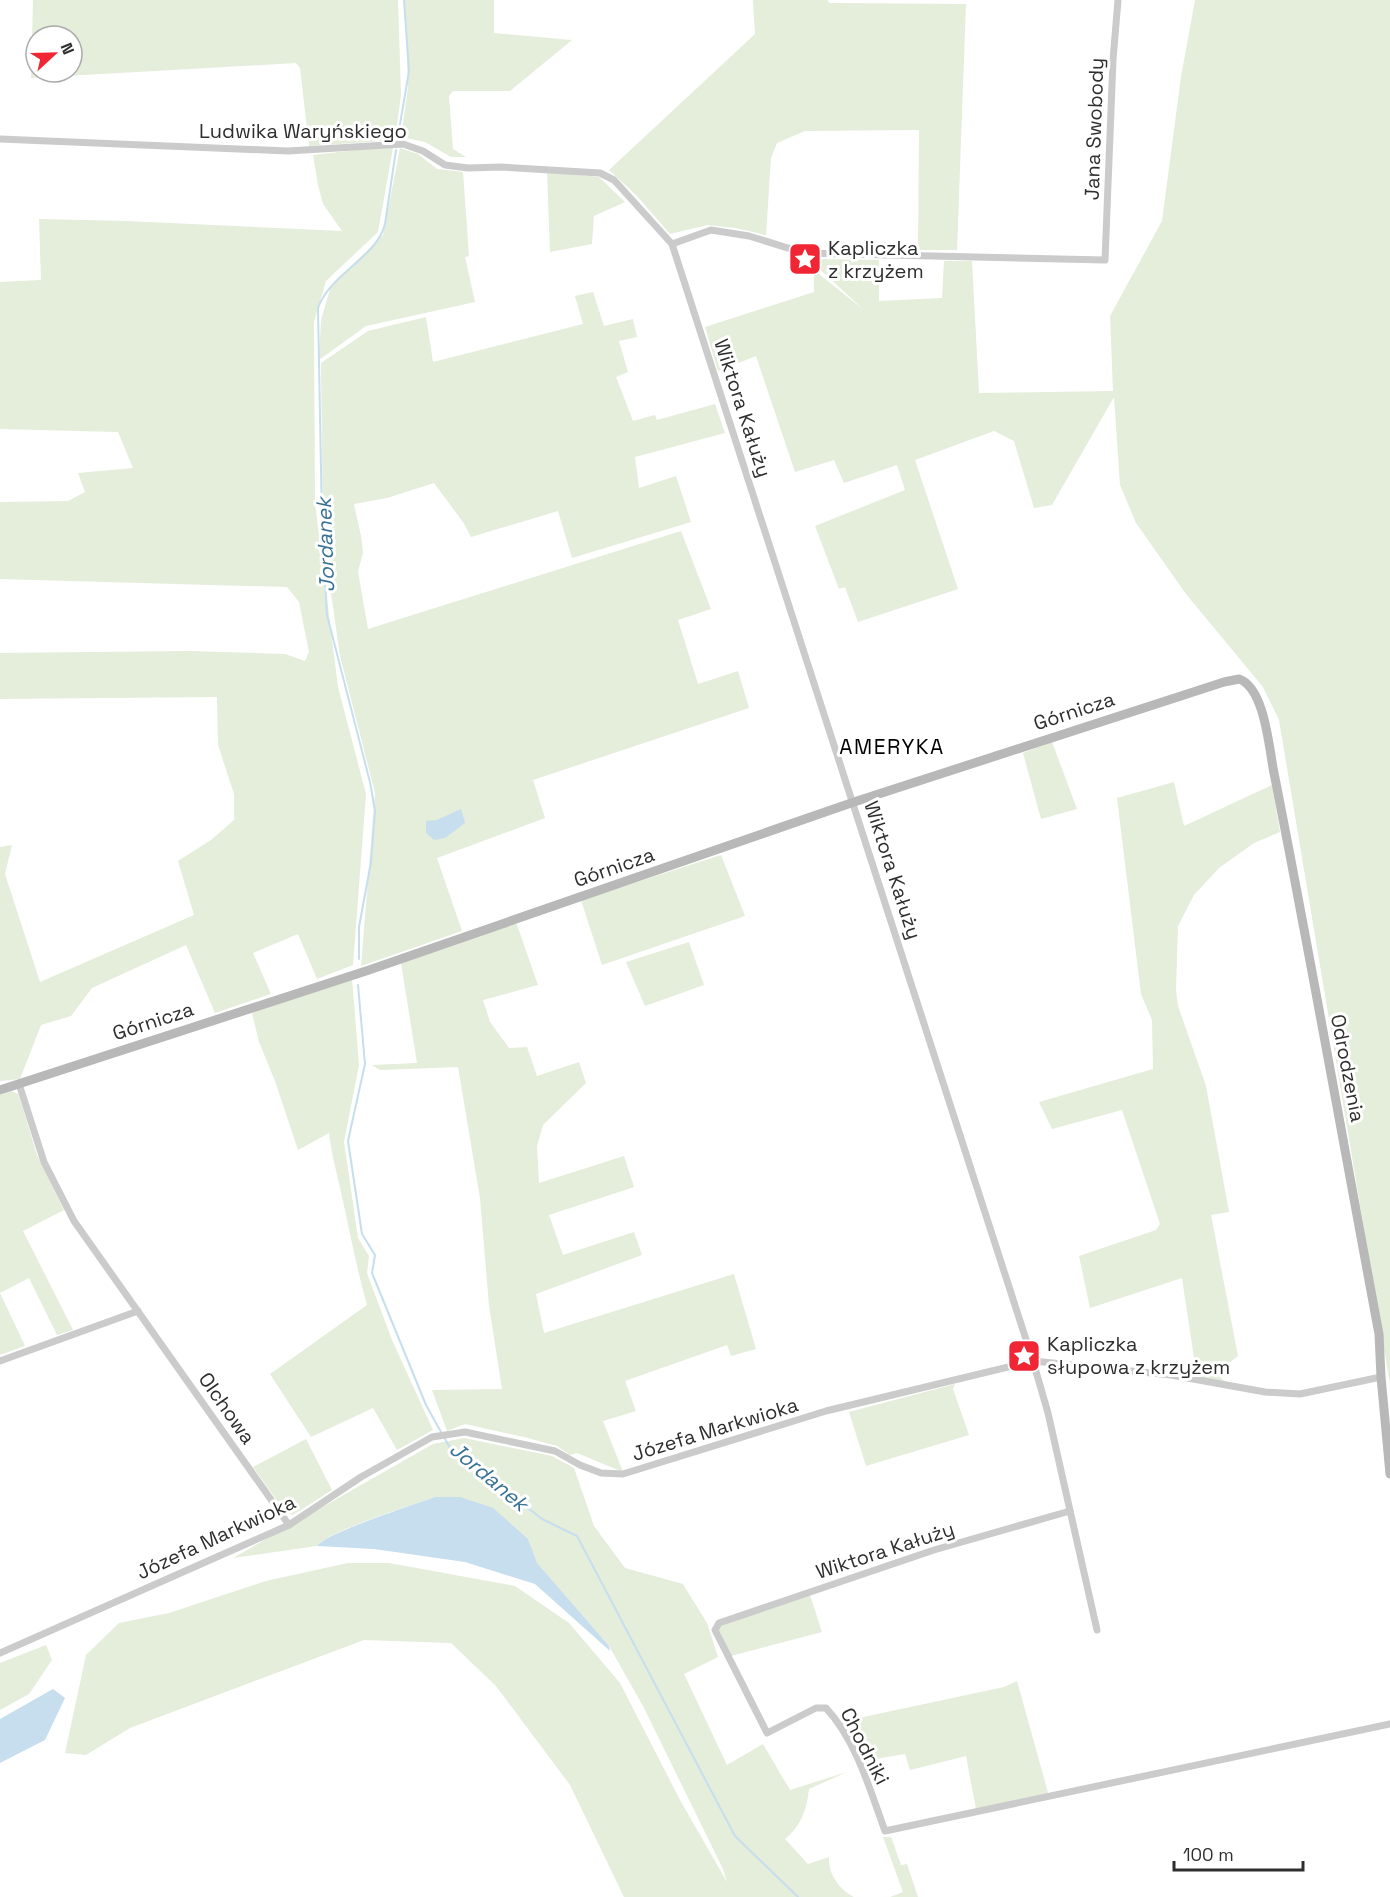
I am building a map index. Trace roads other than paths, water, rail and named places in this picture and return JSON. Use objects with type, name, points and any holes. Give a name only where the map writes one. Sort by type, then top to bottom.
[{"type":"street","name":"Jana Swobody","points":[[672,244],[711,230],[749,236],[804,253],[1105,260],[1113,60],[1118,0]]},
{"type":"street","name":"Ludwika Waryńskiego","points":[[0,139],[288,151],[403,144],[423,151],[445,165],[468,168],[501,167],[600,173],[614,180],[672,244]]},
{"type":"street","name":"Wiktora Kałuży","points":[[672,244],[1033,1360],[1048,1413],[1097,1630]]},
{"type":"street","name":"Górnicza","points":[[0,1090],[369,970],[854,802],[1239,679]]},
{"type":"street","name":"Odrodzenia","points":[[1239,679],[1251,686],[1260,703],[1272,762],[1379,1334],[1390,1474]]},
{"type":"street","name":"Olchowa","points":[[19,1084],[44,1162],[74,1221],[290,1525]]},
{"type":"street","points":[[0,1360],[138,1311]]},
{"type":"street","name":"Józefa Markwioka","points":[[0,1653],[290,1525],[361,1477],[435,1436],[465,1432],[555,1451],[580,1465],[601,1473],[623,1474],[826,1411],[1033,1360],[1171,1375],[1265,1392],[1300,1394],[1381,1377]]},
{"type":"street","name":"Wiktora Kałuży","points":[[715,1630],[719,1623],[840,1581],[934,1550],[1070,1510]]},
{"type":"street","name":"Chodniki","points":[[715,1630],[767,1733],[816,1708],[826,1708],[834,1717],[860,1765],[885,1831],[1390,1724]]},
{"type":"water","points":[[461,809],[465,823],[445,838],[434,840],[426,833],[426,821],[437,820]]},
{"type":"water","points":[[435,1497],[460,1497],[493,1508],[528,1539],[537,1563],[609,1646],[610,1651],[535,1584],[465,1562],[374,1549],[317,1546],[336,1534]]},
{"type":"water","points":[[53,1689],[65,1698],[45,1740],[0,1763],[0,1719]]},
{"type":"waterway","name":"Jordanek","points":[[398,136],[409,71],[404,0]]},
{"type":"waterway","name":"Jordanek","points":[[359,959],[359,927],[371,862],[375,811],[370,782],[327,615],[322,522],[318,308],[332,285],[373,246],[380,236],[385,224],[396,150]]},
{"type":"waterway","name":"Jordanek","points":[[358,985],[365,1064],[348,1141],[362,1234],[375,1255],[372,1273],[426,1405],[441,1432]]},
{"type":"waterway","name":"Jordanek","points":[[444,1437],[449,1446],[542,1519],[577,1536],[735,1836],[798,1897]]},
{"type":"place","name":"Kapliczka z krzyżem","points":[[805,259]]},
{"type":"place","name":"Kapliczka słupowa z krzyżem","points":[[1024,1356]]},
{"type":"district","name":"AMERYKA","points":[[892,746]]}]
